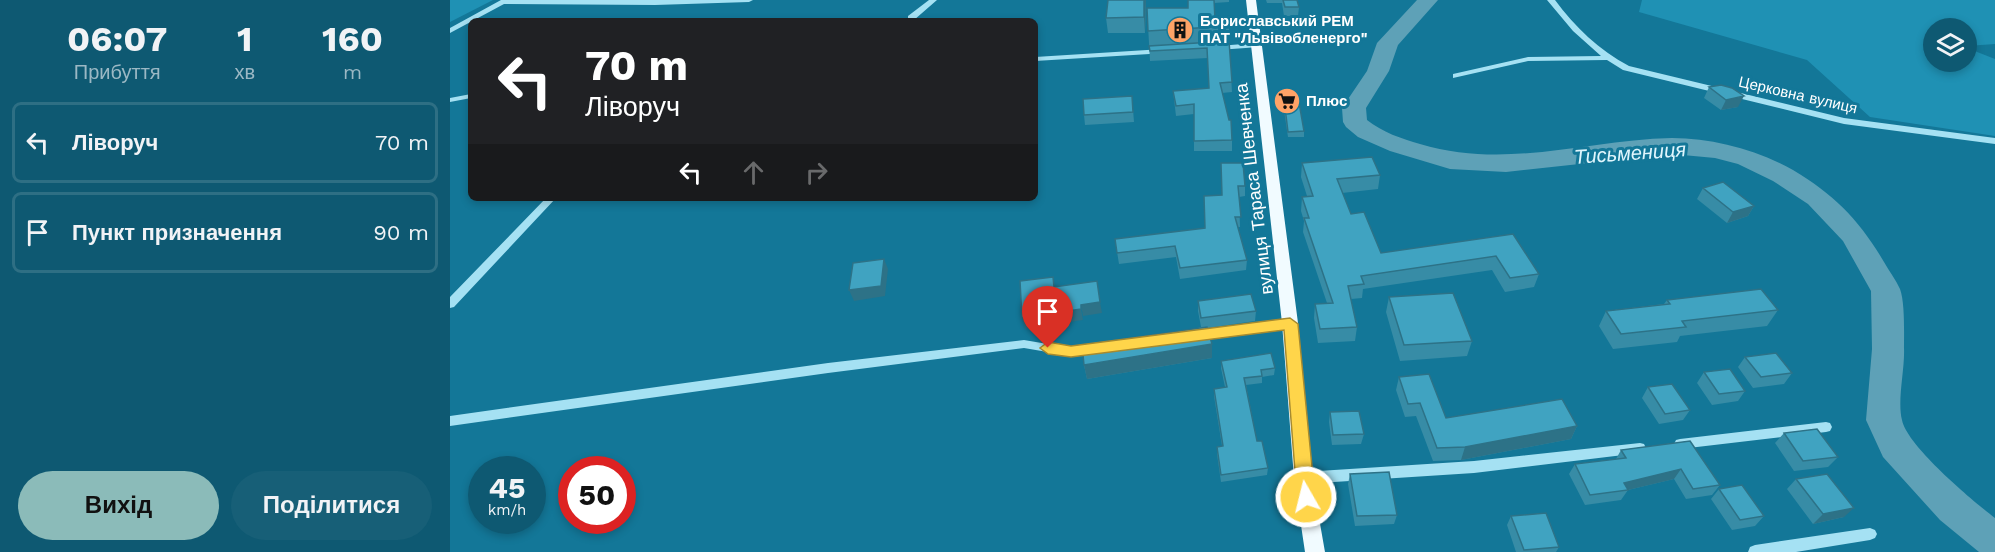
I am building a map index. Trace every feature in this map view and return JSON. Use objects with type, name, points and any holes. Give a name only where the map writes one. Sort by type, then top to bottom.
[{"type":"main road","name":"вулиця Тараса Шевченка","points":[[1251,0],[1290,324],[1303,478],[1315,552]]},
{"type":"street","points":[[474,18],[505,1],[749,0]]},
{"type":"street","points":[[911,18],[933,0]]},
{"type":"street","name":"Церковна вулиця","points":[[1551,0],[1606,58],[1626,68],[1844,121],[1995,141]]},
{"type":"street","points":[[450,31],[468,21]]},
{"type":"street","points":[[1209,48],[1256,45]]},
{"type":"street","points":[[1038,59],[1174,50]]},
{"type":"street","points":[[1456,76],[1528,59],[1606,58]]},
{"type":"street","points":[[450,100],[468,97]]},
{"type":"street","points":[[450,304],[548,201]]},
{"type":"street","points":[[1186,337],[1290,324]]},
{"type":"street","points":[[450,421],[828,368],[1024,344],[1071,352],[1106,347]]},
{"type":"street","points":[[1303,478],[1474,467],[1826,427]]},
{"type":"street","points":[[1755,552],[1870,534]]},
{"type":"shaded area","points":[[450,0],[493,0],[450,22]]},
{"type":"shaded area","points":[[1642,0],[1995,0],[1995,44],[1977,45],[1977,18],[1923,18],[1923,72],[1977,72],[1977,52],[1995,59],[1995,136],[1870,117],[1807,60],[1639,12]]},
{"type":"building","points":[[1108,0],[1144,0],[1144,17],[1106,18]]},
{"type":"building","points":[[1188,0],[1214,0],[1215,19],[1228,18],[1229,26],[1148,31],[1147,8],[1188,8]]},
{"type":"building","points":[[1283,0],[1297,0],[1299,7],[1285,7]]},
{"type":"building","points":[[1229,41],[1232,82],[1220,83],[1229,120],[1231,120],[1232,140],[1194,141],[1194,104],[1176,106],[1173,91],[1209,88],[1207,48],[1150,51],[1149,46]]},
{"type":"building","points":[[1721,85],[1732,88],[1744,96],[1726,100],[1709,87]]},
{"type":"building","points":[[1283,91],[1297,91],[1304,131],[1288,132]]},
{"type":"building","points":[[1132,96],[1133,112],[1084,115],[1083,99]]},
{"type":"building","points":[[1372,157],[1380,175],[1337,179],[1351,214],[1364,212],[1381,253],[1513,234],[1539,274],[1510,278],[1496,256],[1361,276],[1364,284],[1348,286],[1357,327],[1320,329],[1315,304],[1333,303],[1304,218],[1309,218],[1302,197],[1313,196],[1302,163]]},
{"type":"building","points":[[1221,163],[1243,163],[1245,186],[1238,186],[1241,217],[1235,217],[1247,260],[1180,268],[1175,246],[1117,253],[1115,239],[1205,228],[1204,196],[1222,195]]},
{"type":"building","points":[[1723,182],[1754,206],[1733,212],[1703,188]]},
{"type":"building","points":[[884,259],[881,286],[849,290],[853,263]]},
{"type":"building","points":[[1053,277],[1054,287],[1097,281],[1100,302],[1081,305],[1081,309],[1022,318],[1020,281]]},
{"type":"building","points":[[1761,289],[1778,310],[1682,321],[1686,327],[1621,334],[1606,311],[1670,304],[1667,300]]},
{"type":"building","points":[[1453,293],[1472,341],[1404,345],[1389,297]]},
{"type":"building","points":[[1251,294],[1256,311],[1201,318],[1198,301]]},
{"type":"building","points":[[1207,327],[1212,344],[1084,365],[1082,345]]},
{"type":"building","points":[[1271,353],[1275,368],[1261,370],[1262,376],[1244,378],[1257,441],[1262,441],[1268,468],[1221,475],[1217,447],[1223,446],[1214,389],[1227,387],[1221,361]]},
{"type":"building","points":[[1776,353],[1792,373],[1761,377],[1745,357]]},
{"type":"building","points":[[1730,369],[1745,391],[1719,394],[1704,372]]},
{"type":"building","points":[[1429,374],[1446,418],[1562,399],[1577,426],[1465,447],[1437,448],[1420,403],[1408,404],[1399,377]]},
{"type":"building","points":[[1672,384],[1690,410],[1665,414],[1648,387]]},
{"type":"building","points":[[1359,411],[1364,434],[1333,435],[1330,412]]},
{"type":"building","points":[[1817,429],[1838,457],[1803,461],[1784,433]]},
{"type":"building","points":[[1690,441],[1720,485],[1693,489],[1681,469],[1624,483],[1628,490],[1590,495],[1575,464],[1626,458],[1621,450]]},
{"type":"building","points":[[1389,472],[1397,515],[1357,516],[1350,474]]},
{"type":"building","points":[[1827,474],[1854,508],[1823,514],[1796,479]]},
{"type":"building","points":[[1742,485],[1764,516],[1740,520],[1719,489]]},
{"type":"building","points":[[1546,513],[1559,547],[1524,550],[1511,516]]},
{"type":"waterway","name":"Тисьмениця","points":[[1428,0],[1388,43],[1378,71],[1354,108],[1355,122],[1367,132],[1399,146],[1450,161],[1506,164],[1672,146],[1715,150],[1747,158],[1782,175],[1818,198],[1854,235],[1886,291],[1888,349],[1884,420],[1896,446],[1953,508],[1995,541]]},
{"type":"place","name":"Бориславський РЕМ ПАТ \"Львівобленерго\"","points":[[1180,30]]},
{"type":"place","name":"Плюс","points":[[1287,101]]},
{"type":"route","points":[[1048,348],[1071,352],[1290,324],[1306,497]]}]
